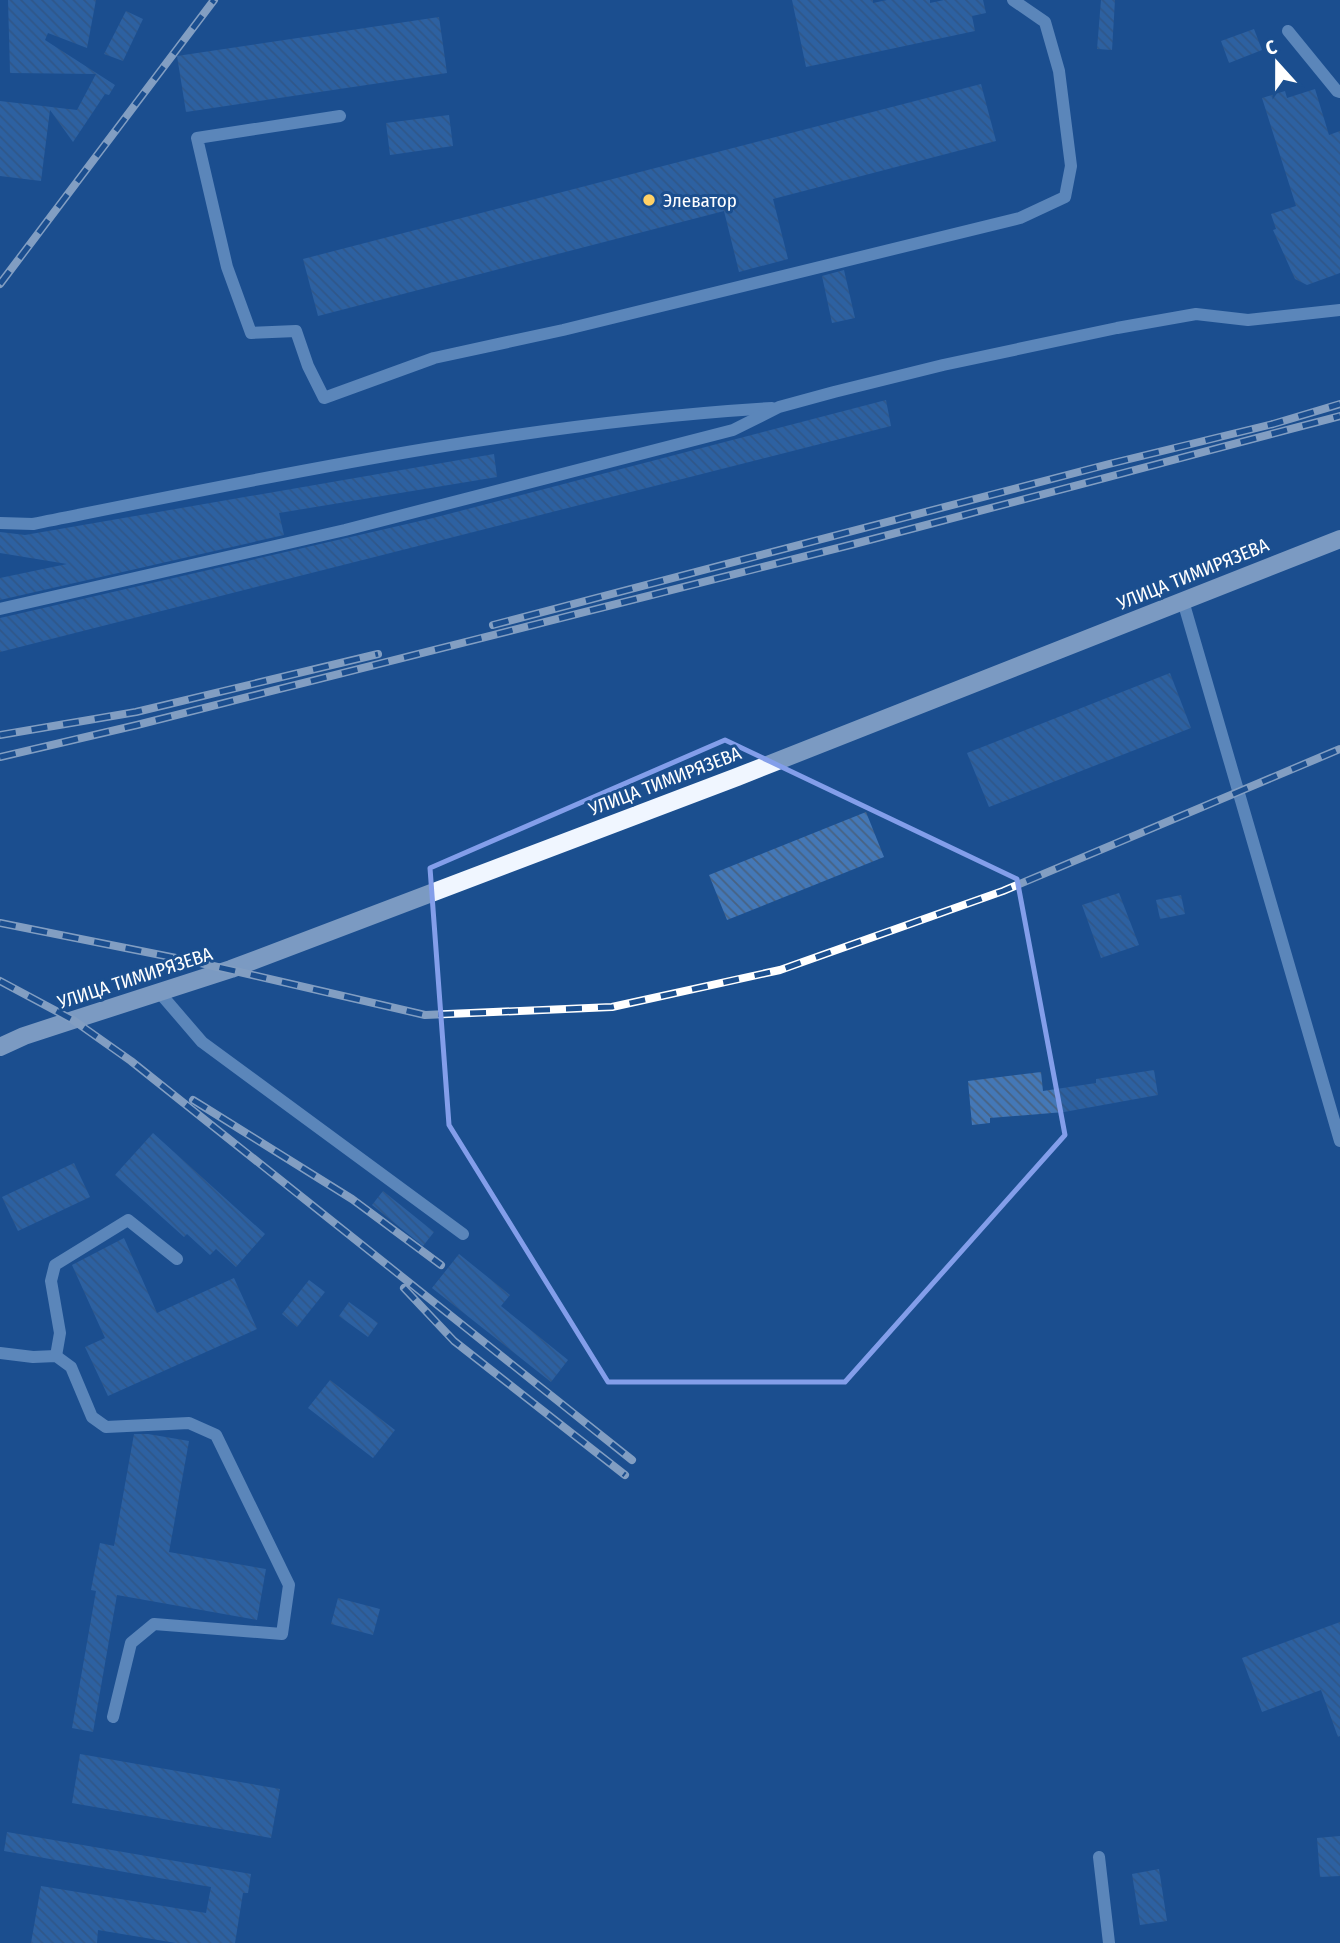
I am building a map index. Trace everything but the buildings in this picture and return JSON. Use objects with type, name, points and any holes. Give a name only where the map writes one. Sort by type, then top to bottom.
[{"type":"main road","name":"УЛИЦА ТИМИРЯЗЕВА","points":[[0,1047],[24,1036],[231,969],[711,787],[1340,539]]},
{"type":"street","points":[[340,116],[197,138],[227,267],[251,333],[296,331],[324,398],[434,358],[563,330],[1020,218],[1065,197],[1071,166],[1059,71],[1045,22],[1013,0]]},
{"type":"street","points":[[1288,31],[1340,92]]},
{"type":"street","points":[[0,523],[33,524],[278,474],[559,428],[687,413],[779,407],[943,365],[1196,314],[1248,320],[1340,310]]},
{"type":"street","points":[[0,609],[345,530],[733,430],[779,407]]},
{"type":"street","points":[[1183,601],[1340,1141]]},
{"type":"street","points":[[159,992],[202,1042],[463,1234]]},
{"type":"street","points":[[56,1356],[60,1333],[51,1281],[55,1265],[128,1220],[177,1259]]},
{"type":"street","points":[[0,1353],[33,1357],[56,1356],[71,1367],[92,1417],[106,1427],[189,1423],[216,1435],[289,1585],[282,1634],[153,1624],[131,1643],[113,1717]]},
{"type":"street","points":[[1098,1857],[1109,1943]]},
{"type":"highlighted area","points":[[725,740],[1017,879],[1065,1135],[845,1382],[608,1382],[449,1125],[430,868]]},
{"type":"railway","points":[[0,284],[214,0]]},
{"type":"railway","points":[[493,625],[1109,464],[1273,424],[1340,404]]},
{"type":"railway","points":[[0,757],[137,725],[854,544],[1340,416]]},
{"type":"railway","points":[[0,735],[136,712],[378,654]]},
{"type":"railway","points":[[0,923],[196,962],[425,1015],[612,1007],[780,970],[1003,891],[1340,749]]},
{"type":"railway","points":[[0,981],[73,1020],[131,1061],[632,1460]]},
{"type":"railway","points":[[193,1100],[352,1199],[441,1265]]},
{"type":"railway","points":[[404,1288],[454,1341],[625,1475]]},
{"type":"place","name":"Элеватор","points":[[649,200]]}]
